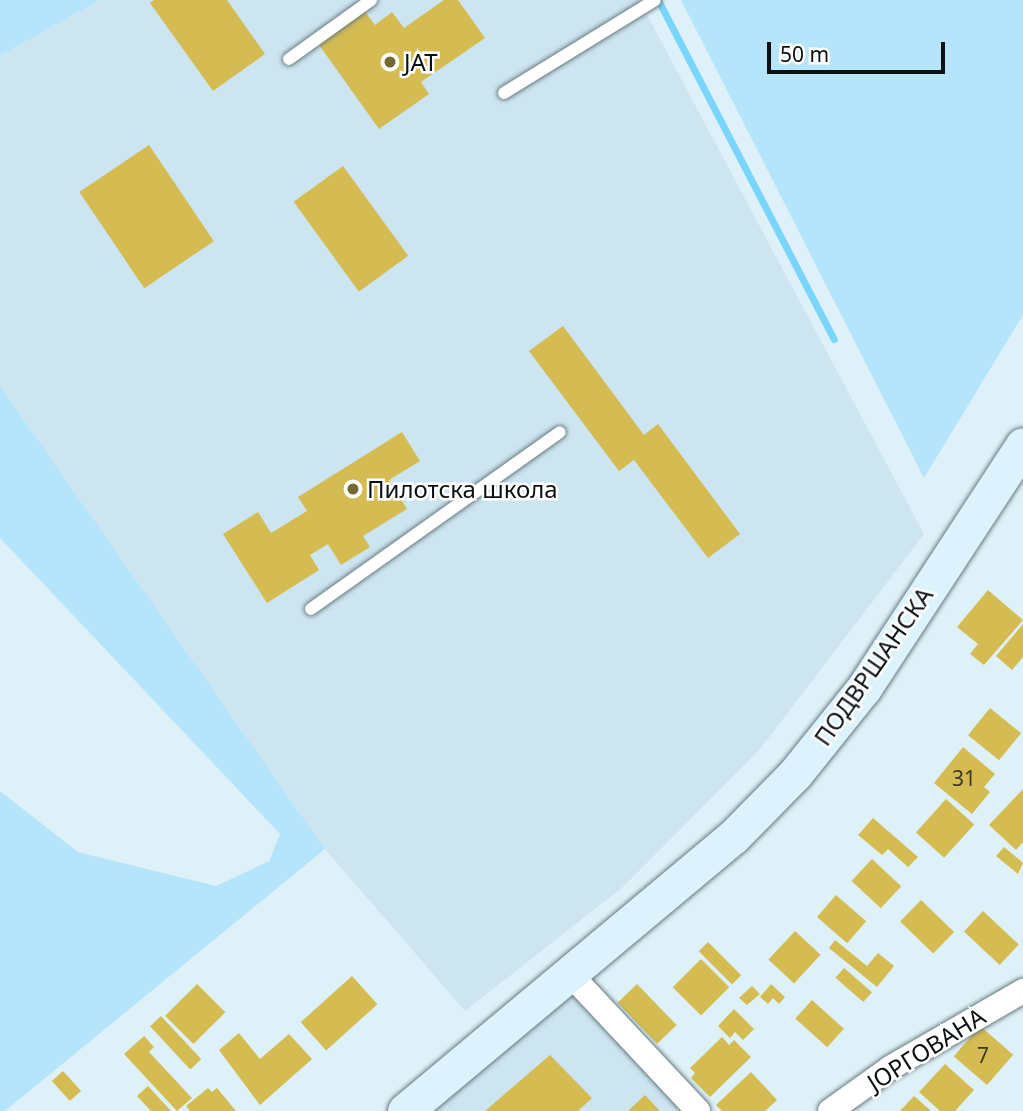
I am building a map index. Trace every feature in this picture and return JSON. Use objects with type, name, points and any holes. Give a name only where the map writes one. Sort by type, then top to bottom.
[{"type":"street","name":"ПОДВРШАНСКА","points":[[405,1111],[733,837],[796,774],[864,688],[1023,445]]},
{"type":"street","points":[[569,972],[698,1111]]},
{"type":"street","name":"ЈОРГОВАНА","points":[[830,1111],[890,1068],[1023,991]]},
{"type":"lane","points":[[289,59],[371,0]]},
{"type":"lane","points":[[504,93],[634,15],[654,0]]},
{"type":"lane","points":[[310,609],[560,432]]},
{"type":"shaded area","points":[[0,0],[100,0],[0,56]]},
{"type":"shaded area","points":[[100,0],[639,0],[924,534],[760,749],[624,886],[465,1011],[325,849],[0,386],[0,56]]},
{"type":"shaded area","points":[[681,0],[1023,0],[1023,315],[924,478]]},
{"type":"shaded area","points":[[0,386],[325,849],[5,1111],[0,1111],[0,791],[78,852],[216,886],[269,861],[280,834],[0,538]]},
{"type":"shaded area","points":[[571,984],[691,1111],[431,1111]]},
{"type":"building","points":[[154,0],[227,0],[265,54],[213,91],[150,3]]},
{"type":"building","name":"ЈАТ","points":[[444,0],[458,0],[485,38],[421,82],[429,94],[379,129],[317,42],[363,9],[375,25],[392,12],[404,28]]},
{"type":"building","points":[[149,145],[214,241],[144,288],[79,192]]},
{"type":"building","points":[[343,166],[408,256],[359,292],[294,202]]},
{"type":"building","points":[[563,326],[644,435],[658,424],[740,534],[708,558],[634,460],[619,471],[529,351]]},
{"type":"building","points":[[402,432],[420,461],[389,480],[407,509],[363,536],[370,547],[341,565],[328,544],[310,555],[319,570],[267,603],[223,534],[258,512],[271,533],[307,511],[298,497]]},
{"type":"building","points":[[988,590],[1023,620],[984,665],[970,654],[978,644],[957,627]]},
{"type":"building","points":[[1023,624],[1023,657],[1012,670],[996,656]]},
{"type":"building","points":[[990,708],[1021,733],[999,760],[968,735]]},
{"type":"building","points":[[963,747],[995,774],[984,787],[990,792],[972,814],[934,783]]},
{"type":"building","points":[[1023,789],[1023,842],[1016,850],[989,825]]},
{"type":"building","points":[[946,799],[974,824],[944,858],[916,832]]},
{"type":"building","points":[[873,818],[918,857],[908,867],[888,849],[882,855],[858,835]]},
{"type":"building","points":[[1004,847],[1023,863],[1018,874],[996,856]]},
{"type":"building","points":[[872,859],[901,886],[881,908],[852,881]]},
{"type":"building","points":[[836,895],[866,921],[847,943],[817,917]]},
{"type":"building","points":[[921,900],[954,932],[933,954],[900,922]]},
{"type":"building","points":[[983,911],[1019,944],[1000,965],[964,931]]},
{"type":"building","points":[[795,931],[821,955],[794,983],[768,960]]},
{"type":"building","points":[[835,940],[867,966],[878,953],[894,966],[877,987],[829,948]]},
{"type":"building","points":[[708,942],[741,975],[732,984],[699,951]]},
{"type":"building","points":[[701,959],[729,987],[701,1016],[673,987]]},
{"type":"building","points":[[844,968],[872,992],[863,1002],[835,978]]},
{"type":"building","points":[[352,976],[377,1004],[326,1050],[301,1022]]},
{"type":"building","points":[[197,984],[225,1012],[193,1044],[165,1016]]},
{"type":"building","points":[[637,984],[677,1025],[657,1044],[618,1003]]},
{"type":"building","points":[[771,984],[785,997],[779,1004],[773,998],[768,1004],[760,997]]},
{"type":"building","points":[[752,986],[760,994],[747,1005],[739,998]]},
{"type":"building","points":[[812,1000],[844,1029],[827,1047],[795,1019]]},
{"type":"building","points":[[734,1009],[754,1029],[743,1040],[735,1032],[730,1038],[718,1026]]},
{"type":"building","points":[[161,1016],[201,1059],[190,1069],[150,1026]]},
{"type":"building","points":[[980,1026],[1013,1055],[987,1085],[954,1056]]},
{"type":"building","points":[[239,1033],[260,1059],[289,1034],[312,1059],[260,1105],[219,1050]]},
{"type":"building","points":[[144,1036],[154,1047],[149,1052],[192,1098],[177,1111],[124,1054]]},
{"type":"building","points":[[722,1037],[729,1045],[734,1040],[751,1057],[710,1097],[691,1078],[695,1073],[690,1068]]},
{"type":"building","points":[[550,1055],[592,1098],[578,1111],[485,1111]]},
{"type":"building","points":[[945,1064],[974,1090],[955,1111],[940,1111],[919,1092]]},
{"type":"building","points":[[63,1071],[81,1091],[70,1101],[52,1081]]},
{"type":"building","points":[[751,1072],[777,1100],[765,1111],[722,1111],[716,1105]]},
{"type":"building","points":[[148,1086],[171,1111],[151,1111],[137,1096]]},
{"type":"building","points":[[208,1088],[212,1092],[217,1088],[236,1111],[190,1111],[186,1106]]},
{"type":"building","points":[[645,1095],[660,1111],[628,1111]]},
{"type":"building","points":[[914,1096],[931,1111],[900,1111]]},
{"type":"waterway","points":[[658,0],[834,339]]},
{"type":"place","name":"ЈАТ","points":[[390,62]]},
{"type":"place","name":"Пилотска школа","points":[[353,489]]}]
